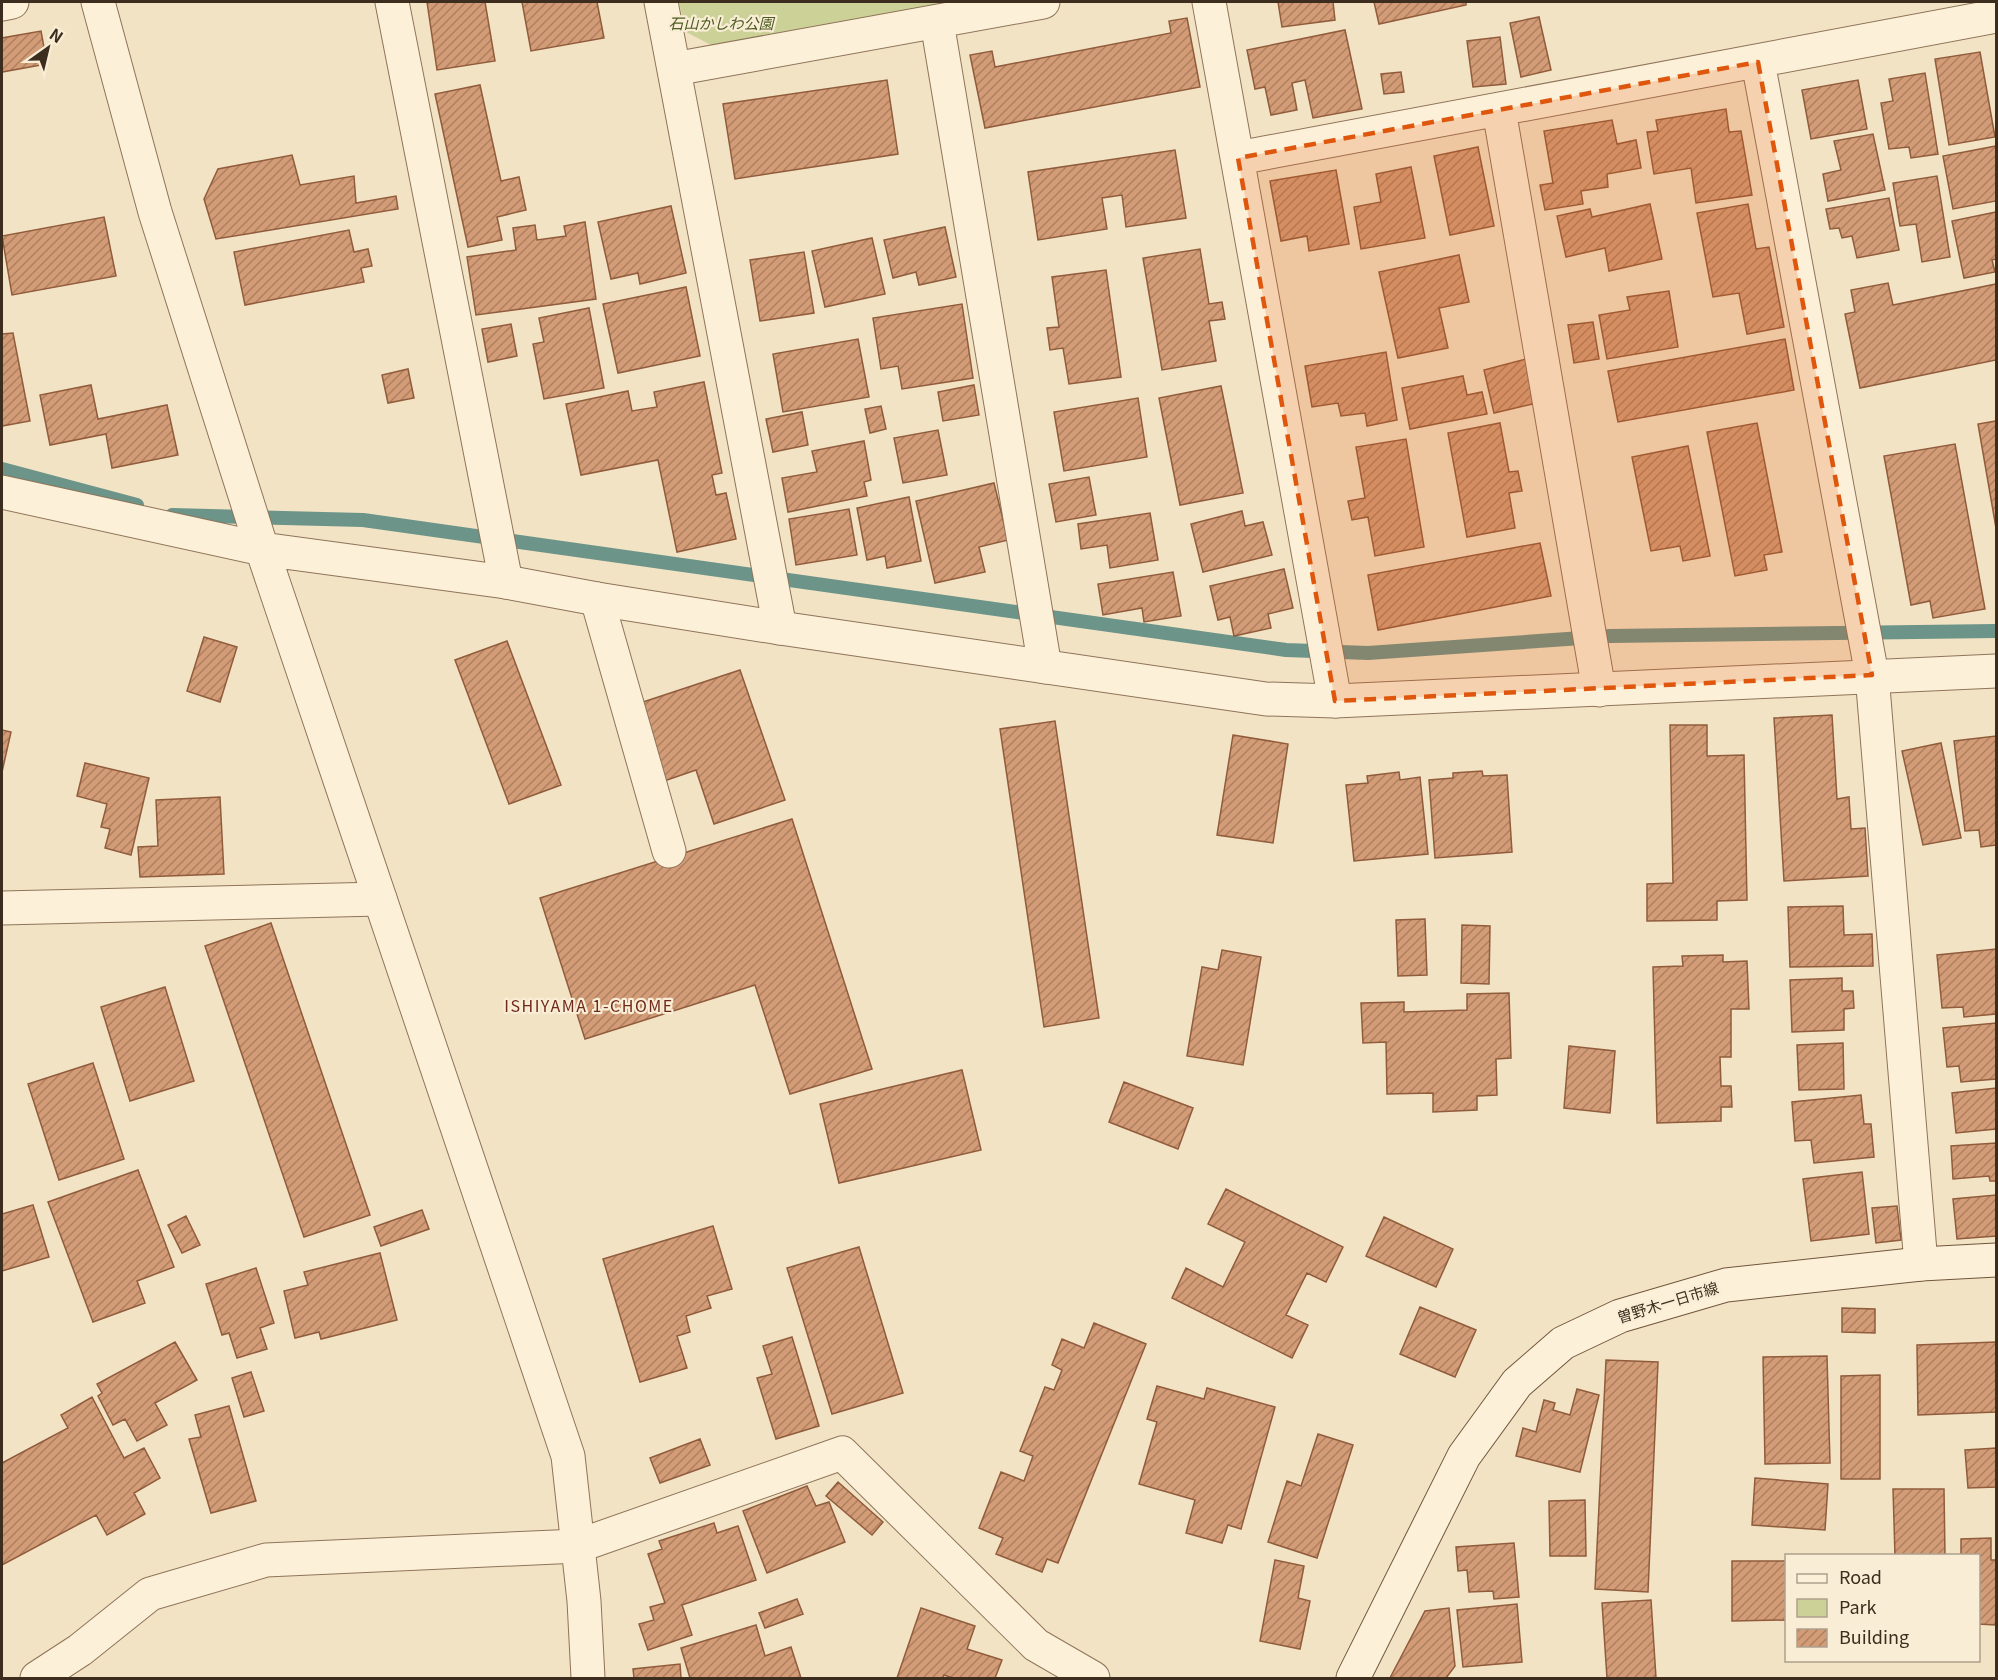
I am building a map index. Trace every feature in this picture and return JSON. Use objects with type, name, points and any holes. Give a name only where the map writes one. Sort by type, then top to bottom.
[{"type":"street","points":[[2,3],[12,2]]},
{"type":"street","points":[[98,2],[154,212],[262,549],[568,1456],[584,1600],[588,1678]]},
{"type":"street","points":[[392,2],[506,582]]},
{"type":"street","points":[[661,2],[780,628]]},
{"type":"street","points":[[674,69],[1043,2]]},
{"type":"street","points":[[1209,2],[1335,701]]},
{"type":"street","points":[[1238,158],[1996,16]]},
{"type":"street","points":[[937,22],[1045,667]]},
{"type":"street","points":[[1758,62],[1872,675],[1921,1263]]},
{"type":"street","points":[[1499,110],[1599,690]]},
{"type":"street","points":[[2,492],[262,549],[506,582],[780,628],[1266,699],[1335,701],[1996,671]]},
{"type":"street","points":[[597,599],[669,851]]},
{"type":"street","points":[[2,908],[380,899]]},
{"type":"street","name":"曽野木一日市線","points":[[1353,1678],[1464,1456],[1516,1383],[1563,1343],[1620,1316],[1726,1285],[1921,1263],[1996,1260]]},
{"type":"street","points":[[37,1678],[80,1650],[150,1594],[266,1560],[578,1546],[842,1453],[1036,1645],[1093,1678]]},
{"type":"highlighted area","points":[[1758,62],[1872,675],[1335,701],[1238,158]]},
{"type":"green space","name":"石山かしわ公園","points":[[679,2],[964,2],[717,48],[686,32]]},
{"type":"building","points":[[427,2],[485,2],[495,61],[437,70]]},
{"type":"building","points":[[522,2],[597,2],[604,38],[531,51]]},
{"type":"building","points":[[1278,2],[1333,2],[1335,20],[1282,27]]},
{"type":"building","points":[[1374,2],[1466,2],[1466,5],[1379,24]]},
{"type":"building","points":[[1539,17],[1551,70],[1521,77],[1510,23]]},
{"type":"building","points":[[1187,18],[1200,87],[985,128],[970,55],[992,51],[995,67],[1171,33],[1169,21]]},
{"type":"building","points":[[1345,30],[1362,109],[1313,118],[1305,80],[1292,83],[1297,110],[1271,115],[1265,87],[1255,89],[1247,50]]},
{"type":"building","points":[[41,31],[47,64],[2,72],[2,38]]},
{"type":"building","points":[[1500,37],[1506,84],[1473,87],[1467,41]]},
{"type":"building","points":[[1980,52],[1995,137],[1949,145],[1935,59]]},
{"type":"building","points":[[1401,72],[1404,92],[1384,94],[1381,74]]},
{"type":"building","points":[[1925,73],[1938,154],[1911,158],[1909,147],[1889,149],[1881,103],[1893,101],[1889,79]]},
{"type":"building","points":[[887,80],[898,154],[735,179],[723,104]]},
{"type":"building","points":[[1858,80],[1867,129],[1811,139],[1802,90]]},
{"type":"building","points":[[480,85],[501,181],[519,177],[526,210],[497,217],[502,240],[468,247],[435,94]]},
{"type":"building","points":[[1726,109],[1729,132],[1741,131],[1752,195],[1696,203],[1691,168],[1654,174],[1647,132],[1658,131],[1656,120]]},
{"type":"building","points":[[1612,120],[1617,144],[1636,140],[1641,168],[1607,174],[1608,187],[1581,191],[1583,204],[1545,210],[1540,185],[1553,183],[1544,131]]},
{"type":"building","points":[[1873,134],[1885,190],[1828,201],[1823,174],[1841,170],[1834,141]]},
{"type":"building","points":[[1996,146],[1996,201],[1953,209],[1943,156]]},
{"type":"building","points":[[1478,147],[1494,226],[1450,235],[1434,156]]},
{"type":"building","points":[[1175,150],[1186,218],[1126,227],[1122,195],[1102,198],[1107,229],[1038,240],[1028,172]]},
{"type":"building","points":[[292,155],[300,185],[354,176],[356,203],[396,196],[398,209],[216,239],[204,199],[218,169]]},
{"type":"building","points":[[1411,167],[1425,238],[1361,249],[1354,207],[1381,202],[1376,174]]},
{"type":"building","points":[[1336,170],[1349,244],[1309,251],[1307,236],[1281,241],[1270,181]]},
{"type":"building","points":[[1937,176],[1950,257],[1922,262],[1916,224],[1900,226],[1893,183]]},
{"type":"building","points":[[1889,198],[1899,250],[1857,258],[1852,236],[1842,238],[1839,228],[1830,229],[1826,209]]},
{"type":"building","points":[[1650,204],[1662,259],[1609,271],[1605,248],[1566,257],[1557,216],[1590,209],[1592,217]]},
{"type":"building","points":[[1748,204],[1756,249],[1769,247],[1784,327],[1747,334],[1739,293],[1713,297],[1697,213]]},
{"type":"building","points":[[671,206],[686,273],[640,284],[638,273],[611,279],[598,222]]},
{"type":"building","points":[[1996,212],[1996,259],[1992,260],[1995,272],[1964,278],[1952,221]]},
{"type":"building","points":[[104,217],[116,276],[12,295],[2,236]]},
{"type":"building","points":[[585,222],[596,299],[476,315],[467,257],[516,250],[513,228],[535,225],[537,240],[566,236],[564,226]]},
{"type":"building","points":[[945,227],[956,277],[919,285],[916,272],[893,278],[884,240]]},
{"type":"building","points":[[349,230],[354,252],[368,249],[372,266],[361,268],[364,282],[245,305],[234,252]]},
{"type":"building","points":[[872,238],[885,294],[825,307],[812,251]]},
{"type":"building","points":[[1200,249],[1209,304],[1222,302],[1225,319],[1209,321],[1216,361],[1162,370],[1143,258]]},
{"type":"building","points":[[804,252],[814,313],[760,321],[750,260]]},
{"type":"building","points":[[1459,255],[1469,302],[1439,308],[1448,348],[1398,358],[1379,272]]},
{"type":"building","points":[[1106,270],[1121,377],[1069,384],[1063,348],[1050,350],[1047,328],[1059,327],[1052,277]]},
{"type":"building","points":[[1888,283],[1893,305],[1996,284],[1996,360],[1860,388],[1845,314],[1855,312],[1851,290]]},
{"type":"building","points":[[686,287],[700,356],[618,373],[603,304]]},
{"type":"building","points":[[1669,291],[1678,347],[1607,359],[1599,315],[1630,310],[1627,297]]},
{"type":"building","points":[[962,304],[973,378],[902,389],[898,366],[881,369],[873,318]]},
{"type":"building","points":[[589,308],[604,388],[544,399],[533,344],[544,342],[539,318]]},
{"type":"building","points":[[1593,322],[1599,359],[1574,363],[1568,325]]},
{"type":"building","points":[[511,324],[517,356],[488,362],[482,329]]},
{"type":"building","points":[[13,333],[30,421],[2,426],[2,334]]},
{"type":"building","points":[[858,339],[869,397],[783,412],[773,354]]},
{"type":"building","points":[[1785,339],[1794,390],[1618,422],[1608,371]]},
{"type":"building","points":[[1386,352],[1397,420],[1367,426],[1365,413],[1341,416],[1338,403],[1312,407],[1305,366]]},
{"type":"building","points":[[1526,359],[1537,403],[1494,413],[1484,370]]},
{"type":"building","points":[[408,369],[414,398],[388,403],[382,375]]},
{"type":"building","points":[[1463,376],[1467,395],[1482,392],[1487,414],[1410,429],[1402,388]]},
{"type":"building","points":[[704,382],[722,473],[712,475],[716,495],[726,493],[736,539],[677,552],[658,460],[581,475],[566,404],[628,391],[632,411],[657,407],[654,392]]},
{"type":"building","points":[[91,385],[98,419],[167,405],[178,455],[112,468],[106,434],[50,445],[40,395]]},
{"type":"building","points":[[974,385],[979,415],[943,421],[938,392]]},
{"type":"building","points":[[1221,386],[1243,493],[1180,505],[1159,398]]},
{"type":"building","points":[[1138,398],[1147,457],[1064,471],[1054,412]]},
{"type":"building","points":[[881,406],[886,429],[870,433],[865,409]]},
{"type":"building","points":[[802,412],[808,445],[773,452],[766,419]]},
{"type":"building","points":[[1996,421],[1996,528],[1978,424]]},
{"type":"building","points":[[1500,423],[1509,472],[1518,471],[1522,491],[1509,493],[1515,528],[1467,537],[1448,433]]},
{"type":"building","points":[[1757,423],[1782,552],[1764,555],[1767,570],[1735,576],[1707,432]]},
{"type":"building","points":[[938,430],[947,475],[903,483],[894,438]]},
{"type":"building","points":[[1406,439],[1424,547],[1375,556],[1368,517],[1352,520],[1348,501],[1365,498],[1356,447]]},
{"type":"building","points":[[864,441],[871,480],[864,482],[867,496],[788,512],[782,478],[817,472],[812,451]]},
{"type":"building","points":[[1955,444],[1985,609],[1933,618],[1930,601],[1911,605],[1884,456]]},
{"type":"building","points":[[1688,446],[1710,556],[1683,561],[1680,546],[1651,551],[1632,457]]},
{"type":"building","points":[[1089,477],[1096,515],[1056,522],[1049,484]]},
{"type":"building","points":[[994,483],[1008,540],[979,547],[985,572],[935,583],[916,501]]},
{"type":"building","points":[[909,497],[921,561],[887,568],[885,556],[867,560],[857,508]]},
{"type":"building","points":[[849,509],[857,555],[796,565],[789,519]]},
{"type":"building","points":[[1242,511],[1245,526],[1263,522],[1272,555],[1203,572],[1191,524]]},
{"type":"building","points":[[1150,513],[1158,560],[1110,568],[1107,545],[1081,549],[1078,524]]},
{"type":"building","points":[[1540,543],[1551,596],[1378,630],[1368,575]]},
{"type":"building","points":[[1284,569],[1293,608],[1268,614],[1271,628],[1234,636],[1230,617],[1218,620],[1210,586]]},
{"type":"building","points":[[1173,572],[1181,616],[1144,622],[1142,608],[1103,615],[1098,584]]},
{"type":"building","points":[[204,637],[237,647],[220,702],[187,691]]},
{"type":"building","points":[[507,641],[561,785],[509,804],[455,660]]},
{"type":"building","points":[[740,670],[785,800],[714,824],[696,770],[664,781],[637,704]]},
{"type":"building","points":[[1832,715],[1837,799],[1849,797],[1851,829],[1865,828],[1868,876],[1784,881],[1774,718]]},
{"type":"building","points":[[1055,721],[1099,1018],[1044,1027],[1000,729]]},
{"type":"building","points":[[1670,725],[1707,725],[1707,756],[1744,755],[1747,900],[1717,901],[1717,920],[1647,921],[1647,884],[1673,883]]},
{"type":"building","points":[[2,730],[11,732],[2,772]]},
{"type":"building","points":[[1233,735],[1288,744],[1273,843],[1217,835]]},
{"type":"building","points":[[1996,736],[1996,845],[1981,847],[1979,830],[1965,831],[1954,741]]},
{"type":"building","points":[[1941,743],[1961,838],[1923,845],[1902,751]]},
{"type":"building","points":[[85,763],[149,778],[131,855],[105,848],[110,829],[101,827],[107,804],[77,796]]},
{"type":"building","points":[[1482,771],[1483,776],[1507,775],[1512,852],[1435,858],[1429,780],[1453,778],[1453,773]]},
{"type":"building","points":[[1399,772],[1400,780],[1420,777],[1428,854],[1354,861],[1346,785],[1368,783],[1367,776]]},
{"type":"building","points":[[220,797],[224,874],[140,877],[138,847],[158,846],[156,800]]},
{"type":"building","points":[[792,819],[872,1069],[790,1094],[755,985],[585,1039],[540,898]]},
{"type":"building","points":[[1843,906],[1844,935],[1872,934],[1873,966],[1790,967],[1788,907]]},
{"type":"building","points":[[1425,919],[1427,975],[1398,976],[1396,920]]},
{"type":"building","points":[[271,923],[370,1215],[304,1237],[205,946]]},
{"type":"building","points":[[1462,925],[1490,926],[1489,984],[1461,983]]},
{"type":"building","points":[[1996,949],[1996,1014],[1964,1017],[1963,1007],[1942,1008],[1937,955]]},
{"type":"building","points":[[1222,950],[1261,957],[1243,1065],[1187,1056],[1202,967],[1218,970]]},
{"type":"building","points":[[1723,955],[1723,962],[1747,961],[1749,1009],[1731,1009],[1731,1057],[1720,1057],[1721,1086],[1731,1086],[1732,1107],[1721,1107],[1721,1121],[1657,1123],[1653,967],[1683,966],[1682,956]]},
{"type":"building","points":[[1842,978],[1842,991],[1853,991],[1854,1008],[1844,1009],[1844,1030],[1792,1032],[1790,980]]},
{"type":"building","points":[[165,987],[194,1081],[130,1101],[101,1007]]},
{"type":"building","points":[[1509,993],[1511,1058],[1496,1059],[1497,1095],[1477,1096],[1477,1110],[1433,1112],[1433,1093],[1387,1094],[1386,1042],[1363,1043],[1361,1003],[1404,1002],[1404,1012],[1467,1010],[1467,994]]},
{"type":"building","points":[[1996,1023],[1996,1079],[1961,1082],[1959,1066],[1947,1067],[1943,1028]]},
{"type":"building","points":[[1843,1043],[1844,1089],[1799,1090],[1797,1045]]},
{"type":"building","points":[[1569,1046],[1615,1051],[1610,1113],[1564,1108]]},
{"type":"building","points":[[93,1063],[124,1159],[59,1180],[28,1084]]},
{"type":"building","points":[[962,1070],[981,1150],[839,1183],[820,1104]]},
{"type":"building","points":[[1124,1082],[1193,1108],[1178,1149],[1109,1122]]},
{"type":"building","points":[[1996,1088],[1996,1129],[1956,1133],[1952,1093]]},
{"type":"building","points":[[1861,1095],[1864,1124],[1871,1124],[1874,1157],[1814,1163],[1811,1140],[1795,1141],[1792,1102]]},
{"type":"building","points":[[1996,1143],[1996,1181],[1990,1181],[1989,1176],[1953,1179],[1951,1146]]},
{"type":"building","points":[[138,1170],[174,1267],[137,1281],[145,1303],[93,1322],[48,1202]]},
{"type":"building","points":[[1862,1172],[1869,1234],[1811,1241],[1803,1179]]},
{"type":"building","points":[[1226,1189],[1343,1247],[1326,1282],[1307,1273],[1286,1315],[1308,1325],[1292,1358],[1172,1298],[1186,1268],[1223,1287],[1245,1242],[1208,1224]]},
{"type":"building","points":[[1996,1195],[1996,1236],[1957,1239],[1953,1199]]},
{"type":"building","points":[[33,1205],[49,1257],[2,1271],[2,1214]]},
{"type":"building","points":[[1897,1206],[1901,1240],[1876,1243],[1872,1208]]},
{"type":"building","points":[[422,1210],[429,1229],[381,1246],[374,1227]]},
{"type":"building","points":[[186,1216],[200,1245],[182,1253],[168,1225]]},
{"type":"building","points":[[1384,1217],[1453,1249],[1436,1287],[1366,1256]]},
{"type":"building","points":[[713,1226],[732,1289],[707,1296],[711,1308],[686,1316],[690,1332],[677,1336],[687,1368],[640,1382],[603,1259]]},
{"type":"building","points":[[859,1247],[903,1393],[832,1414],[787,1268]]},
{"type":"building","points":[[380,1253],[397,1320],[321,1339],[319,1332],[295,1338],[284,1291],[308,1285],[304,1272]]},
{"type":"building","points":[[256,1268],[274,1323],[260,1328],[267,1349],[237,1358],[229,1333],[222,1335],[206,1284]]},
{"type":"building","points":[[1420,1307],[1476,1330],[1455,1377],[1400,1354]]},
{"type":"building","points":[[1842,1308],[1875,1309],[1875,1333],[1842,1332]]},
{"type":"building","points":[[1094,1323],[1146,1344],[1058,1563],[1047,1559],[1042,1572],[996,1554],[1003,1538],[979,1528],[1001,1472],[1024,1481],[1033,1456],[1020,1451],[1045,1387],[1054,1390],[1062,1370],[1052,1365],[1062,1339],[1084,1348]]},
{"type":"building","points":[[792,1337],[819,1426],[776,1439],[757,1378],[772,1374],[763,1346]]},
{"type":"building","points":[[175,1342],[197,1380],[155,1403],[167,1425],[137,1441],[125,1419],[113,1425],[98,1396],[102,1393],[97,1384]]},
{"type":"building","points":[[1996,1342],[1996,1412],[1918,1415],[1917,1345]]},
{"type":"building","points":[[1827,1356],[1830,1463],[1765,1464],[1763,1357]]},
{"type":"building","points":[[1606,1360],[1658,1362],[1648,1592],[1595,1589]]},
{"type":"building","points":[[251,1372],[264,1411],[244,1417],[232,1378]]},
{"type":"building","points":[[1880,1375],[1880,1479],[1841,1479],[1841,1376]]},
{"type":"building","points":[[1157,1386],[1204,1399],[1207,1388],[1275,1407],[1241,1529],[1228,1525],[1222,1543],[1186,1533],[1195,1500],[1139,1484],[1157,1422],[1147,1419]]},
{"type":"building","points":[[1577,1389],[1599,1395],[1580,1472],[1516,1456],[1523,1428],[1536,1432],[1544,1400],[1555,1403],[1553,1410],[1570,1415]]},
{"type":"building","points":[[92,1397],[124,1458],[144,1448],[160,1478],[134,1493],[145,1514],[107,1535],[96,1515],[2,1565],[2,1463],[68,1428],[61,1415]]},
{"type":"building","points":[[229,1406],[256,1501],[211,1513],[189,1439],[201,1437],[195,1415]]},
{"type":"building","points":[[1318,1434],[1353,1445],[1317,1558],[1268,1542],[1287,1481],[1301,1486]]},
{"type":"building","points":[[700,1439],[710,1465],[660,1483],[650,1458]]},
{"type":"building","points":[[1996,1448],[1996,1487],[1968,1488],[1965,1450]]},
{"type":"building","points":[[1755,1478],[1828,1484],[1825,1530],[1752,1525]]},
{"type":"building","points":[[838,1482],[883,1522],[872,1535],[826,1496]]},
{"type":"building","points":[[807,1486],[816,1506],[829,1502],[845,1542],[767,1573],[743,1511]]},
{"type":"building","points":[[1893,1489],[1944,1489],[1945,1554],[1895,1554]]},
{"type":"building","points":[[1585,1500],[1586,1556],[1550,1556],[1549,1501]]},
{"type":"building","points":[[714,1523],[717,1533],[738,1526],[756,1580],[682,1605],[692,1635],[648,1650],[639,1624],[654,1620],[650,1607],[665,1603],[648,1554],[662,1549],[659,1541]]},
{"type":"building","points":[[1991,1538],[1991,1560],[1996,1560],[1996,1625],[1980,1624],[1980,1554],[1961,1554],[1961,1539]]},
{"type":"building","points":[[1514,1543],[1519,1597],[1494,1599],[1493,1591],[1469,1592],[1467,1570],[1458,1571],[1456,1547]]},
{"type":"building","points":[[1275,1560],[1304,1566],[1298,1598],[1310,1601],[1300,1649],[1260,1641]]},
{"type":"building","points":[[1732,1561],[1785,1561],[1785,1620],[1732,1621]]},
{"type":"building","points":[[797,1599],[803,1614],[765,1628],[759,1613]]},
{"type":"building","points":[[1651,1600],[1656,1678],[1607,1678],[1602,1603]]},
{"type":"building","points":[[1517,1604],[1522,1662],[1463,1667],[1457,1610]]},
{"type":"building","points":[[921,1608],[975,1626],[967,1649],[1002,1660],[995,1678],[953,1678],[944,1675],[943,1678],[897,1678]]},
{"type":"building","points":[[1449,1608],[1455,1666],[1446,1678],[1390,1678],[1425,1611]]},
{"type":"building","points":[[756,1625],[765,1656],[791,1647],[801,1678],[690,1678],[681,1648]]},
{"type":"building","points":[[680,1664],[681,1678],[634,1678],[633,1669]]},
{"type":"waterway","points":[[2,469],[137,505]]},
{"type":"waterway","points":[[172,515],[363,520],[1286,650],[1368,653],[1610,636],[1996,631]]},
{"type":"district","name":"ISHIYAMA 1-CHOME","points":[[589,1006]]}]
